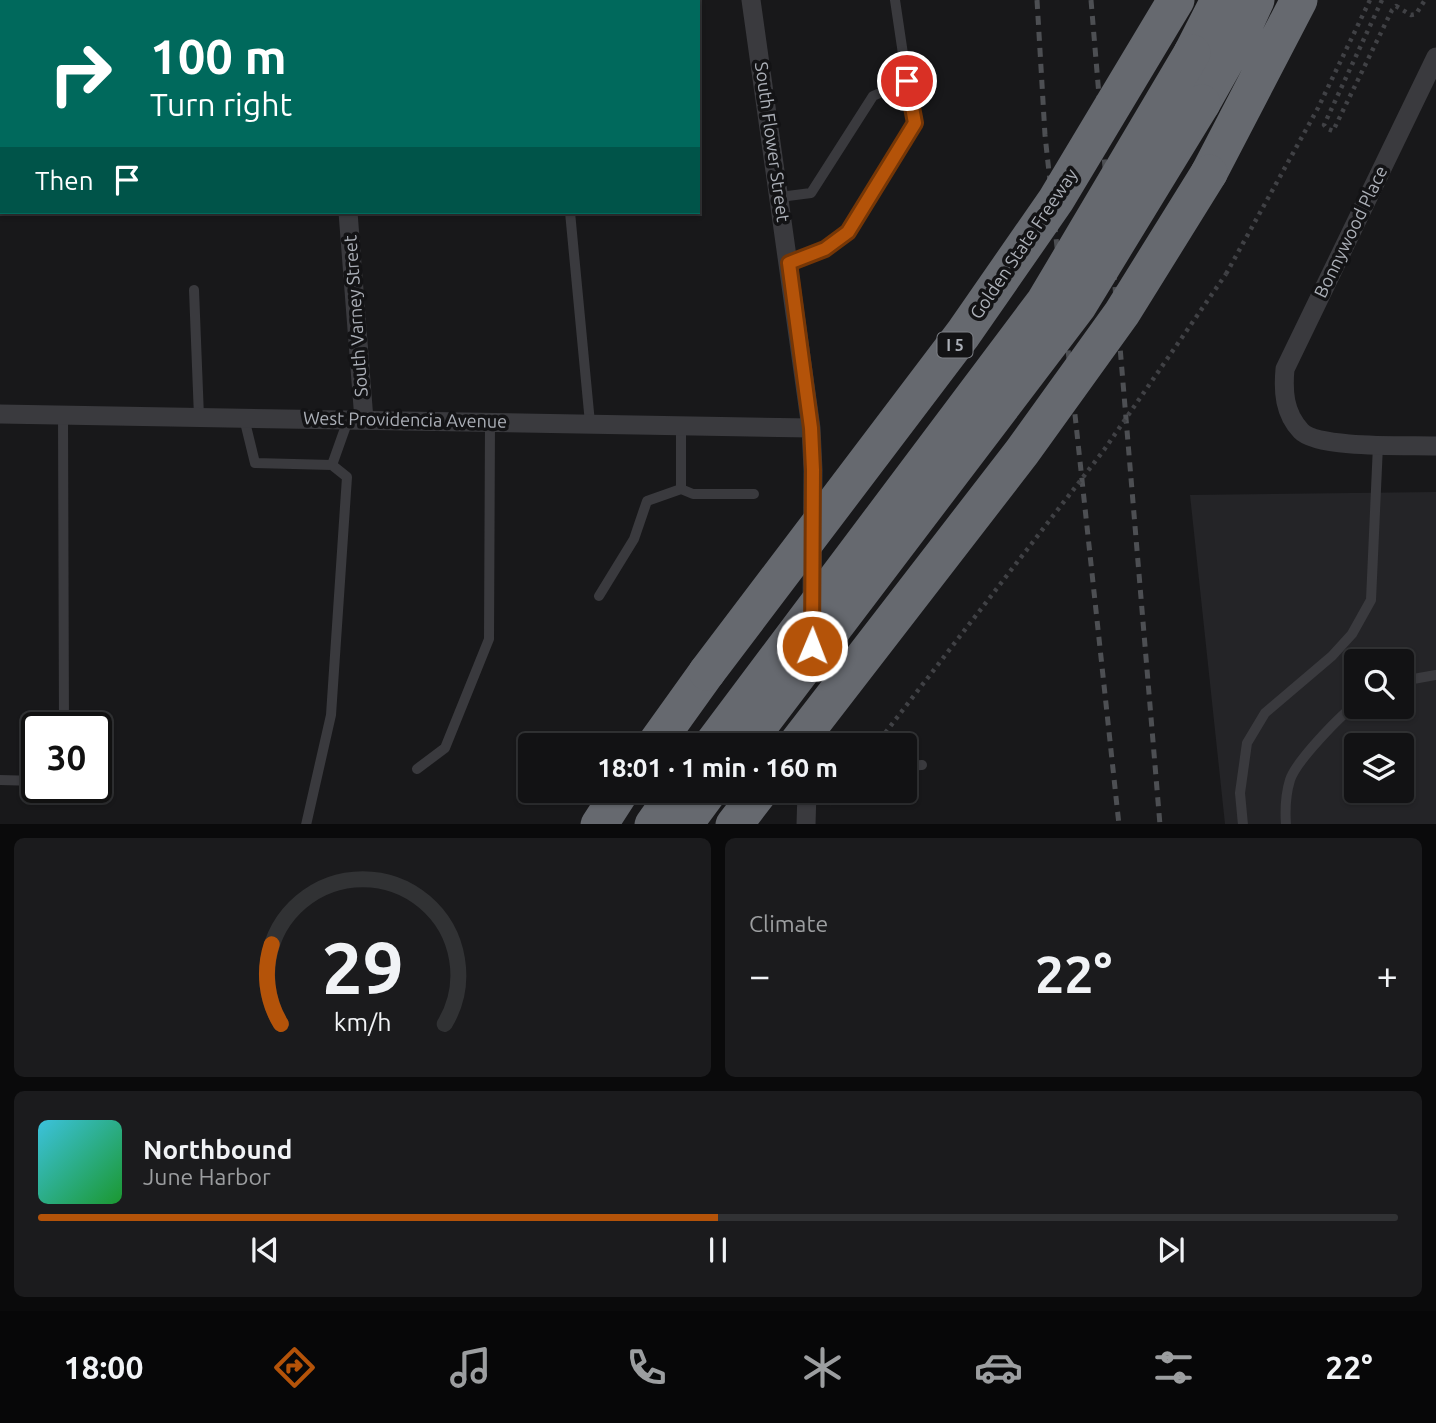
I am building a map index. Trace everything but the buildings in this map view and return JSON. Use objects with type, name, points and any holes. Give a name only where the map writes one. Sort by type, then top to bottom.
[{"type":"highway","name":"Golden State Freeway","points":[[663,733],[963,334],[1056,200],[1176,0]]},
{"type":"highway","points":[[721,733],[1045,300],[1192,54],[1219,0]]},
{"type":"highway","points":[[754,733],[1078,306],[1202,103],[1239,37],[1256,0]]},
{"type":"highway","points":[[805,733],[1022,452],[1122,313],[1209,173],[1299,0]]},
{"type":"highway","points":[[653,824],[690,803]]},
{"type":"highway","points":[[734,824],[751,803]]},
{"type":"street","name":"South Flower Street","points":[[751,0],[811,428],[813,608],[809,733]]},
{"type":"street","name":"Bonnywood Place","points":[[1378,445],[1328,442],[1302,433],[1288,412],[1283,392],[1285,369],[1436,57]]},
{"type":"street","name":"South Varney Street","points":[[348,214],[356,420]]},
{"type":"street","name":"West Providencia Avenue","points":[[0,414],[811,428]]},
{"type":"street","points":[[1378,445],[1436,446]]},
{"type":"street","points":[[806,824],[807,803]]},
{"type":"lane","points":[[789,263],[825,249],[848,232],[915,123],[895,0]]},
{"type":"lane","points":[[780,197],[811,193],[873,96],[907,81]]},
{"type":"lane","points":[[570,214],[590,423]]},
{"type":"lane","points":[[194,290],[199,417]]},
{"type":"lane","points":[[63,415],[64,712]]},
{"type":"lane","points":[[244,418],[255,463],[332,465],[347,477],[331,715],[306,824]]},
{"type":"lane","points":[[332,465],[356,420]]},
{"type":"lane","points":[[418,769],[445,748],[489,639],[490,421]]},
{"type":"lane","points":[[681,427],[681,489]]},
{"type":"lane","points":[[1243,824],[1240,793],[1247,743],[1265,713],[1332,656],[1352,634],[1371,600],[1378,445]]},
{"type":"lane","points":[[599,596],[634,539],[647,501],[681,489],[693,494],[754,494]]},
{"type":"lane","points":[[1414,679],[1436,675]]},
{"type":"lane","points":[[1286,824],[1290,779],[1307,754],[1344,716]]},
{"type":"lane","points":[[917,765],[922,765]]},
{"type":"lane","points":[[0,780],[21,781]]},
{"type":"path","points":[[885,733],[1104,450],[1226,274],[1318,108],[1370,0]]},
{"type":"path","points":[[1382,0],[1324,125],[1328,129],[1334,131],[1392,10],[1396,6],[1411,15],[1416,14],[1425,0]]},
{"type":"shaded area","points":[[1436,492],[1436,824],[1225,824],[1190,495]]},
{"type":"railway","points":[[1037,0],[1045,135],[1119,824]]},
{"type":"railway","points":[[1091,0],[1160,824]]},
{"type":"route","points":[[812,646],[811,428],[789,263],[825,249],[848,232],[915,123],[907,81]]}]
